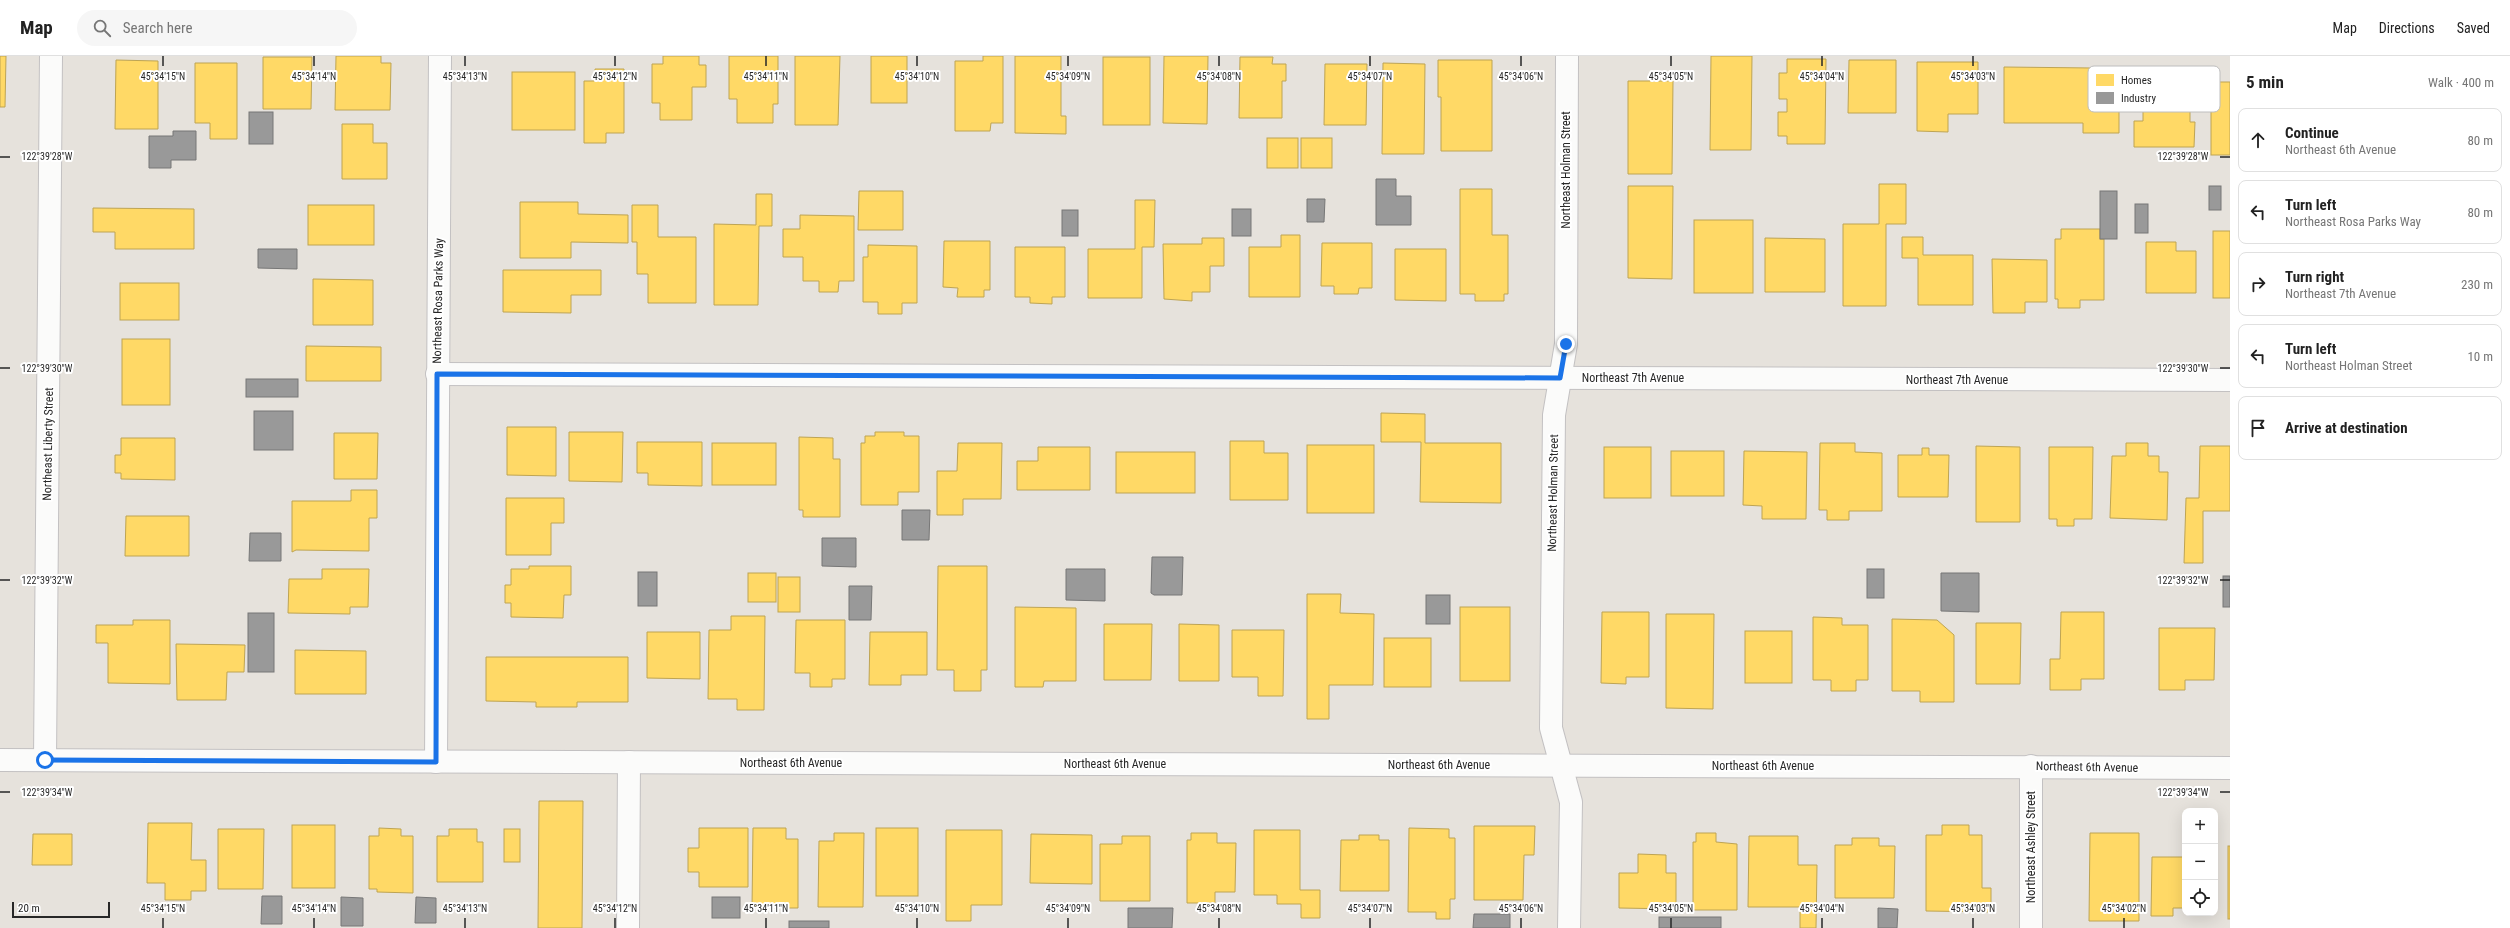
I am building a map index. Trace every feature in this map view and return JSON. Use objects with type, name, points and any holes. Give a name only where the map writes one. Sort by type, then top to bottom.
[{"type":"street","name":"Northeast Liberty Street","points":[[45,760],[51,56]]},
{"type":"street","name":"Northeast Rosa Parks Way","points":[[436,762],[440,56]]},
{"type":"street","name":"Northeast Holman Street","points":[[1567,56],[1566,344],[1554,415],[1551,728],[1571,802],[1569,928]]},
{"type":"street","name":"Northeast 7th Avenue","points":[[437,374],[2230,380]]},
{"type":"street","name":"Northeast 6th Avenue","points":[[0,760],[2031,766],[2230,768]]},
{"type":"street","points":[[628,928],[629,762]]},
{"type":"street","name":"Northeast Ashley Street","points":[[2031,766],[2031,928]]},
{"type":"building: Homes","points":[[0,56],[6,56],[5,107],[0,107]]},
{"type":"building: Homes","points":[[336,56],[381,56],[381,63],[391,63],[390,110],[335,110]]},
{"type":"building: Homes","points":[[663,56],[699,56],[699,65],[706,65],[706,87],[692,87],[692,120],[660,120],[660,103],[652,103],[652,64],[663,64]]},
{"type":"building: Homes","points":[[729,56],[778,56],[778,104],[773,104],[773,123],[737,123],[737,99],[729,99]]},
{"type":"building: Homes","points":[[795,56],[840,56],[838,125],[795,125]]},
{"type":"building: Homes","points":[[871,56],[907,56],[907,103],[871,103]]},
{"type":"building: Homes","points":[[983,56],[1003,56],[1003,123],[991,123],[990,131],[955,131],[955,61],[983,61]]},
{"type":"building: Homes","points":[[1015,56],[1061,56],[1061,116],[1066,116],[1066,134],[1015,133]]},
{"type":"building: Homes","points":[[1164,56],[1208,56],[1207,124],[1163,123]]},
{"type":"building: Homes","points":[[1711,56],[1752,56],[1751,150],[1710,150]]},
{"type":"building: Homes","points":[[263,57],[312,57],[311,109],[263,109]]},
{"type":"building: Homes","points":[[1103,57],[1150,57],[1150,125],[1103,125]]},
{"type":"building: Homes","points":[[1240,57],[1273,57],[1272,64],[1286,64],[1286,81],[1282,81],[1282,118],[1239,118]]},
{"type":"building: Homes","points":[[1787,59],[1826,59],[1825,144],[1787,144],[1787,136],[1778,136],[1778,112],[1787,112],[1787,99],[1779,99],[1779,73],[1787,73]]},
{"type":"building: Homes","points":[[116,60],[158,61],[158,129],[115,129]]},
{"type":"building: Homes","points":[[1438,60],[1492,60],[1492,151],[1441,151],[1441,97],[1438,97]]},
{"type":"building: Homes","points":[[1849,60],[1896,60],[1896,113],[1848,113]]},
{"type":"building: Homes","points":[[1917,62],[1978,62],[1978,114],[1948,114],[1948,132],[1917,131]]},
{"type":"building: Homes","points":[[195,63],[237,63],[237,139],[210,139],[210,123],[195,123]]},
{"type":"building: Homes","points":[[1383,63],[1425,64],[1424,154],[1382,154]]},
{"type":"building: Homes","points":[[1325,64],[1367,64],[1366,125],[1324,125]]},
{"type":"building: Homes","points":[[2004,67],[2088,68],[2088,112],[2119,112],[2119,133],[2083,133],[2083,123],[2004,123]]},
{"type":"building: Homes","points":[[595,69],[624,69],[624,133],[606,133],[606,143],[584,143],[584,81],[595,81]]},
{"type":"building: Homes","points":[[512,72],[575,72],[575,130],[512,130]]},
{"type":"building: Homes","points":[[1628,81],[1673,81],[1672,174],[1628,174]]},
{"type":"building: Homes","points":[[2220,82],[2230,82],[2230,155],[2211,155],[2211,112],[2220,112]]},
{"type":"building: Homes","points":[[2143,112],[2190,112],[2190,122],[2195,122],[2194,147],[2134,147],[2134,121],[2143,121]]},
{"type":"building: Homes","points":[[342,124],[373,124],[373,143],[387,143],[387,179],[342,179]]},
{"type":"building: Homes","points":[[1267,138],[1298,138],[1298,168],[1267,168]]},
{"type":"building: Homes","points":[[1301,138],[1332,138],[1332,168],[1301,168]]},
{"type":"building: Homes","points":[[1879,184],[1906,184],[1906,224],[1886,224],[1886,306],[1843,306],[1843,224],[1879,224]]},
{"type":"building: Homes","points":[[1628,186],[1673,186],[1672,279],[1628,278]]},
{"type":"building: Homes","points":[[1460,189],[1492,189],[1492,235],[1508,235],[1508,294],[1504,294],[1504,301],[1475,301],[1475,294],[1460,294]]},
{"type":"building: Homes","points":[[859,191],[903,191],[903,230],[858,230]]},
{"type":"building: Homes","points":[[756,194],[772,194],[772,226],[759,226],[758,305],[714,305],[714,224],[756,225]]},
{"type":"building: Homes","points":[[1135,200],[1155,200],[1154,247],[1142,247],[1142,298],[1088,298],[1088,249],[1135,249]]},
{"type":"building: Homes","points":[[520,202],[578,202],[578,214],[628,215],[628,243],[571,242],[571,258],[520,258]]},
{"type":"building: Homes","points":[[308,205],[374,205],[374,245],[308,245]]},
{"type":"building: Homes","points":[[632,205],[658,205],[658,237],[696,237],[696,303],[648,303],[648,274],[637,274],[637,242],[632,242]]},
{"type":"building: Homes","points":[[93,208],[194,209],[194,249],[115,249],[115,232],[93,232]]},
{"type":"building: Homes","points":[[800,215],[854,216],[854,281],[839,281],[838,292],[819,292],[819,281],[803,281],[803,257],[783,257],[783,229],[800,229]]},
{"type":"building: Homes","points":[[1694,220],[1753,220],[1753,293],[1694,293]]},
{"type":"building: Homes","points":[[2061,229],[2100,229],[2100,239],[2104,239],[2104,300],[2080,300],[2080,308],[2058,308],[2058,299],[2055,299],[2055,239],[2061,239]]},
{"type":"building: Homes","points":[[2213,231],[2230,231],[2230,298],[2213,298]]},
{"type":"building: Homes","points":[[1281,235],[1300,235],[1300,297],[1249,297],[1249,247],[1281,247]]},
{"type":"building: Homes","points":[[1902,237],[1923,237],[1923,255],[1973,255],[1973,305],[1918,305],[1918,258],[1902,258]]},
{"type":"building: Homes","points":[[1202,238],[1224,238],[1224,266],[1210,266],[1210,292],[1192,292],[1192,301],[1164,299],[1163,244],[1202,244]]},
{"type":"building: Homes","points":[[1765,238],[1825,239],[1825,292],[1765,292]]},
{"type":"building: Homes","points":[[944,241],[990,241],[990,290],[984,290],[984,297],[957,297],[958,288],[943,287]]},
{"type":"building: Homes","points":[[2146,242],[2176,242],[2176,251],[2196,251],[2196,293],[2146,293]]},
{"type":"building: Homes","points":[[1322,243],[1372,243],[1372,288],[1359,288],[1358,294],[1334,294],[1334,286],[1321,286]]},
{"type":"building: Homes","points":[[868,245],[917,246],[917,303],[902,303],[902,314],[878,314],[878,302],[863,302],[863,257],[868,257]]},
{"type":"building: Homes","points":[[1015,247],[1065,247],[1065,297],[1052,297],[1052,304],[1030,303],[1030,297],[1015,297]]},
{"type":"building: Homes","points":[[1395,249],[1446,249],[1446,301],[1395,300]]},
{"type":"building: Homes","points":[[1992,259],[2047,260],[2047,302],[2025,302],[2025,313],[1993,313]]},
{"type":"building: Homes","points":[[503,270],[601,270],[601,295],[571,295],[571,313],[503,312]]},
{"type":"building: Homes","points":[[313,279],[373,280],[373,325],[313,325]]},
{"type":"building: Homes","points":[[120,283],[179,283],[179,320],[120,320]]},
{"type":"building: Homes","points":[[122,339],[170,339],[170,405],[122,405]]},
{"type":"building: Homes","points":[[306,346],[381,347],[381,381],[306,381]]},
{"type":"building: Homes","points":[[1381,413],[1425,414],[1425,443],[1501,443],[1501,503],[1420,502],[1421,442],[1381,442]]},
{"type":"building: Homes","points":[[507,427],[556,427],[556,476],[507,475]]},
{"type":"building: Homes","points":[[569,432],[623,432],[622,482],[569,481]]},
{"type":"building: Homes","points":[[875,432],[904,432],[904,436],[919,436],[919,492],[898,492],[898,505],[861,505],[861,443],[865,443],[865,436],[875,436]]},
{"type":"building: Homes","points":[[334,433],[378,433],[377,479],[334,479]]},
{"type":"building: Homes","points":[[799,437],[833,438],[833,459],[840,459],[840,517],[803,517],[803,510],[799,510]]},
{"type":"building: Homes","points":[[121,438],[175,438],[175,480],[121,479],[121,473],[115,473],[115,455],[121,455]]},
{"type":"building: Homes","points":[[1230,441],[1264,441],[1264,453],[1288,453],[1288,500],[1230,500]]},
{"type":"building: Homes","points":[[637,442],[702,442],[702,486],[648,485],[648,473],[637,473]]},
{"type":"building: Homes","points":[[712,443],[776,443],[776,485],[712,485]]},
{"type":"building: Homes","points":[[958,443],[1002,443],[1001,499],[963,499],[963,515],[937,515],[937,471],[957,471]]},
{"type":"building: Homes","points":[[1820,443],[1855,443],[1855,452],[1882,453],[1882,511],[1849,511],[1849,520],[1827,520],[1827,510],[1819,510]]},
{"type":"building: Homes","points":[[2126,443],[2148,443],[2148,456],[2159,456],[2159,472],[2168,472],[2167,520],[2110,518],[2112,456],[2126,456]]},
{"type":"building: Homes","points":[[1307,445],[1374,445],[1374,513],[1307,513]]},
{"type":"building: Homes","points":[[1976,446],[2020,447],[2020,522],[1976,522]]},
{"type":"building: Homes","points":[[2200,446],[2230,446],[2230,511],[2203,511],[2203,563],[2184,563],[2186,498],[2199,498]]},
{"type":"building: Homes","points":[[1038,447],[1090,447],[1090,490],[1017,490],[1017,461],[1038,461]]},
{"type":"building: Homes","points":[[1604,447],[1651,447],[1651,498],[1604,498]]},
{"type":"building: Homes","points":[[2049,447],[2093,447],[2092,519],[2074,519],[2074,526],[2057,526],[2057,519],[2049,519]]},
{"type":"building: Homes","points":[[1922,448],[1929,448],[1929,455],[1949,455],[1948,497],[1898,497],[1898,455],[1922,455]]},
{"type":"building: Homes","points":[[1671,451],[1724,451],[1724,496],[1671,496]]},
{"type":"building: Homes","points":[[1744,451],[1807,452],[1806,519],[1762,519],[1762,506],[1743,505]]},
{"type":"building: Homes","points":[[1116,452],[1195,452],[1195,493],[1116,493]]},
{"type":"building: Homes","points":[[351,490],[377,490],[377,518],[369,518],[369,551],[296,550],[292,552],[292,501],[351,501]]},
{"type":"building: Homes","points":[[506,498],[564,498],[564,523],[551,523],[551,555],[506,555]]},
{"type":"building: Homes","points":[[126,516],[189,516],[189,556],[125,556]]},
{"type":"building: Homes","points":[[529,566],[571,566],[571,595],[564,595],[563,618],[511,617],[511,603],[505,603],[505,585],[511,585],[511,569],[529,569]]},
{"type":"building: Homes","points":[[938,566],[987,566],[987,670],[981,670],[981,691],[954,691],[954,670],[937,670]]},
{"type":"building: Homes","points":[[322,569],[369,569],[368,607],[350,607],[350,614],[288,613],[289,579],[322,579]]},
{"type":"building: Homes","points":[[748,573],[776,573],[776,602],[748,602]]},
{"type":"building: Homes","points":[[778,577],[800,577],[800,612],[778,612]]},
{"type":"building: Homes","points":[[1307,594],[1341,594],[1340,613],[1374,614],[1373,685],[1329,685],[1329,719],[1307,719]]},
{"type":"building: Homes","points":[[1015,607],[1076,608],[1076,681],[1044,681],[1043,687],[1015,687]]},
{"type":"building: Homes","points":[[1460,607],[1510,607],[1510,681],[1460,681]]},
{"type":"building: Homes","points":[[1602,612],[1649,612],[1649,677],[1626,677],[1626,684],[1601,683]]},
{"type":"building: Homes","points":[[2061,612],[2104,612],[2104,679],[2081,679],[2081,690],[2050,690],[2050,659],[2060,659]]},
{"type":"building: Homes","points":[[1666,614],[1714,614],[1713,709],[1666,708]]},
{"type":"building: Homes","points":[[731,616],[765,616],[764,710],[737,710],[737,699],[708,699],[709,630],[731,630]]},
{"type":"building: Homes","points":[[1813,617],[1842,618],[1842,625],[1868,625],[1868,680],[1856,680],[1856,691],[1831,691],[1831,680],[1813,680]]},
{"type":"building: Homes","points":[[1892,619],[1937,620],[1954,635],[1954,702],[1920,702],[1920,691],[1892,691]]},
{"type":"building: Homes","points":[[133,620],[170,620],[170,684],[108,683],[108,643],[96,643],[96,625],[133,625]]},
{"type":"building: Homes","points":[[796,620],[845,620],[845,679],[832,679],[832,687],[810,687],[810,673],[795,673]]},
{"type":"building: Homes","points":[[1976,623],[2021,623],[2020,684],[1976,684]]},
{"type":"building: Homes","points":[[1104,624],[1152,624],[1151,680],[1104,680]]},
{"type":"building: Homes","points":[[1179,624],[1219,625],[1219,681],[1179,681]]},
{"type":"building: Homes","points":[[2159,628],[2215,628],[2214,680],[2185,680],[2185,690],[2159,690]]},
{"type":"building: Homes","points":[[1232,630],[1284,630],[1283,696],[1258,696],[1258,677],[1232,677]]},
{"type":"building: Homes","points":[[1745,631],[1792,631],[1792,683],[1745,683]]},
{"type":"building: Homes","points":[[647,632],[700,632],[700,679],[647,678]]},
{"type":"building: Homes","points":[[870,632],[927,632],[927,675],[901,675],[901,685],[869,685]]},
{"type":"building: Homes","points":[[1384,638],[1431,638],[1431,687],[1384,687]]},
{"type":"building: Homes","points":[[176,644],[245,645],[244,672],[227,672],[226,700],[177,700]]},
{"type":"building: Homes","points":[[295,650],[366,651],[366,694],[295,694]]},
{"type":"building: Homes","points":[[486,657],[628,657],[628,702],[577,702],[577,707],[536,707],[536,702],[486,701]]},
{"type":"building: Homes","points":[[539,801],[583,801],[582,928],[538,928]]},
{"type":"building: Homes","points":[[148,823],[192,823],[191,860],[206,860],[206,891],[191,891],[191,900],[165,900],[165,883],[147,883]]},
{"type":"building: Homes","points":[[292,825],[335,825],[335,888],[292,888]]},
{"type":"building: Homes","points":[[1942,825],[1969,825],[1969,835],[1982,835],[1982,888],[1991,888],[1991,912],[1926,911],[1926,835],[1942,835]]},
{"type":"building: Homes","points":[[1474,826],[1535,826],[1534,855],[1524,855],[1523,900],[1474,900]]},
{"type":"building: Homes","points":[[379,828],[401,829],[401,836],[413,836],[413,893],[377,892],[377,889],[369,889],[369,836],[379,836]]},
{"type":"building: Homes","points":[[699,828],[748,828],[748,887],[699,887],[699,872],[688,872],[688,848],[699,848]]},
{"type":"building: Homes","points":[[753,828],[786,828],[786,839],[798,839],[798,908],[752,908]]},
{"type":"building: Homes","points":[[876,828],[918,828],[918,896],[876,896]]},
{"type":"building: Homes","points":[[1409,828],[1449,829],[1449,838],[1455,838],[1455,899],[1450,899],[1450,919],[1436,919],[1436,912],[1408,912]]},
{"type":"building: Homes","points":[[218,829],[264,829],[263,889],[218,889]]},
{"type":"building: Homes","points":[[449,829],[477,829],[477,842],[483,842],[483,882],[437,882],[437,836],[449,836]]},
{"type":"building: Homes","points":[[504,829],[520,829],[520,862],[504,862]]},
{"type":"building: Homes","points":[[946,830],[1002,830],[1002,905],[971,905],[971,921],[946,921]]},
{"type":"building: Homes","points":[[1254,830],[1300,830],[1300,890],[1320,890],[1320,918],[1301,918],[1301,904],[1277,904],[1277,895],[1254,895]]},
{"type":"building: Homes","points":[[834,833],[864,833],[863,907],[818,907],[819,841],[834,841]]},
{"type":"building: Homes","points":[[1191,833],[1217,833],[1217,843],[1236,843],[1235,892],[1215,892],[1215,903],[1187,903],[1187,840],[1191,840]]},
{"type":"building: Homes","points":[[1696,833],[1716,833],[1716,842],[1737,844],[1737,910],[1693,910],[1693,842],[1696,842]]},
{"type":"building: Homes","points":[[2090,833],[2139,833],[2139,921],[2089,921]]},
{"type":"building: Homes","points":[[33,834],[72,834],[72,865],[32,865]]},
{"type":"building: Homes","points":[[1031,834],[1092,835],[1092,884],[1030,883]]},
{"type":"building: Homes","points":[[1359,835],[1379,835],[1379,840],[1389,840],[1389,891],[1340,891],[1341,840],[1359,840]]},
{"type":"building: Homes","points":[[1122,836],[1150,836],[1150,901],[1100,901],[1100,844],[1122,844]]},
{"type":"building: Homes","points":[[1749,836],[1798,836],[1798,865],[1817,865],[1816,928],[1800,928],[1800,907],[1748,907]]},
{"type":"building: Homes","points":[[1852,838],[1879,838],[1879,846],[1895,846],[1894,898],[1835,898],[1835,845],[1852,845]]},
{"type":"building: Homes","points":[[2228,846],[2230,846],[2230,919],[2228,919]]},
{"type":"building: Homes","points":[[1638,854],[1666,855],[1666,873],[1676,873],[1676,909],[1619,908],[1619,873],[1638,873]]},
{"type":"building: Homes","points":[[2152,857],[2182,857],[2182,908],[2173,908],[2173,916],[2151,916]]},
{"type":"building: Industry","points":[[249,112],[273,112],[273,144],[249,144]]},
{"type":"building: Industry","points":[[173,131],[196,131],[196,160],[171,160],[171,168],[149,168],[149,136],[173,136]]},
{"type":"building: Industry","points":[[1376,179],[1396,179],[1396,196],[1411,196],[1411,225],[1376,225]]},
{"type":"building: Industry","points":[[2209,186],[2221,186],[2221,210],[2209,210]]},
{"type":"building: Industry","points":[[2100,191],[2117,191],[2117,239],[2100,239]]},
{"type":"building: Industry","points":[[1307,199],[1325,199],[1324,222],[1307,222]]},
{"type":"building: Industry","points":[[2135,204],[2148,204],[2148,233],[2135,233]]},
{"type":"building: Industry","points":[[1232,209],[1251,209],[1251,236],[1232,236]]},
{"type":"building: Industry","points":[[1062,210],[1078,210],[1078,236],[1062,236]]},
{"type":"building: Industry","points":[[258,249],[297,249],[297,269],[258,268]]},
{"type":"building: Industry","points":[[246,379],[298,379],[298,397],[246,397]]},
{"type":"building: Industry","points":[[254,411],[293,411],[293,450],[254,450]]},
{"type":"building: Industry","points":[[902,510],[930,510],[929,540],[902,540]]},
{"type":"building: Industry","points":[[250,533],[281,533],[281,561],[249,561]]},
{"type":"building: Industry","points":[[822,538],[856,538],[856,567],[822,566]]},
{"type":"building: Industry","points":[[1152,557],[1183,557],[1182,595],[1154,595],[1151,593]]},
{"type":"building: Industry","points":[[1066,569],[1105,569],[1105,601],[1066,600]]},
{"type":"building: Industry","points":[[1867,569],[1884,569],[1884,598],[1867,598]]},
{"type":"building: Industry","points":[[638,572],[657,572],[657,606],[638,606]]},
{"type":"building: Industry","points":[[1941,573],[1979,573],[1979,612],[1941,611]]},
{"type":"building: Industry","points":[[2223,576],[2230,576],[2230,607],[2223,607]]},
{"type":"building: Industry","points":[[849,586],[872,586],[871,620],[849,620]]},
{"type":"building: Industry","points":[[1426,595],[1450,595],[1450,624],[1426,624]]},
{"type":"building: Industry","points":[[248,613],[274,613],[274,672],[248,672]]},
{"type":"building: Industry","points":[[262,896],[282,896],[282,924],[261,924]]},
{"type":"building: Industry","points":[[341,897],[363,898],[363,926],[341,926]]},
{"type":"building: Industry","points":[[416,897],[436,898],[436,923],[415,923]]},
{"type":"building: Industry","points":[[712,897],[740,897],[740,918],[712,918]]},
{"type":"building: Industry","points":[[1128,908],[1173,908],[1172,928],[1128,928]]},
{"type":"building: Industry","points":[[1878,908],[1898,909],[1897,928],[1878,928]]},
{"type":"building: Industry","points":[[1474,914],[1510,914],[1510,928],[1473,928]]},
{"type":"building: Industry","points":[[1659,917],[1721,917],[1721,928],[1659,928]]},
{"type":"building: Industry","points":[[789,921],[829,921],[829,928],[789,928]]},
{"type":"route","points":[[45,760],[436,762],[437,374],[1560,378],[1566,344]]}]
